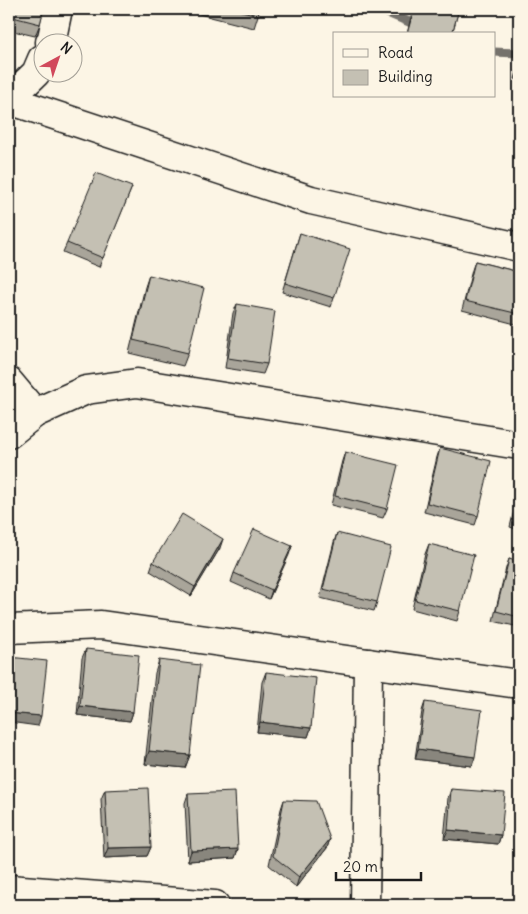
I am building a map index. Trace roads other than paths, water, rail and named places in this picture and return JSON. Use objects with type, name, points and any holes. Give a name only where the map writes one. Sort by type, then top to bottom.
[{"type":"street","points":[[53,32],[58,9]]},
{"type":"street","points":[[32,76],[9,99],[311,200],[519,248]]},
{"type":"street","points":[[9,382],[35,413]]},
{"type":"street","points":[[9,434],[35,413],[86,390],[137,383],[519,445]]},
{"type":"street","points":[[9,629],[101,625],[519,684]]},
{"type":"street","points":[[365,905],[368,664]]},
{"type":"street","points":[[9,889],[215,905]]},
{"type":"waterway","points":[[378,9],[433,32]]},
{"type":"waterway","points":[[496,52],[519,53]]}]
